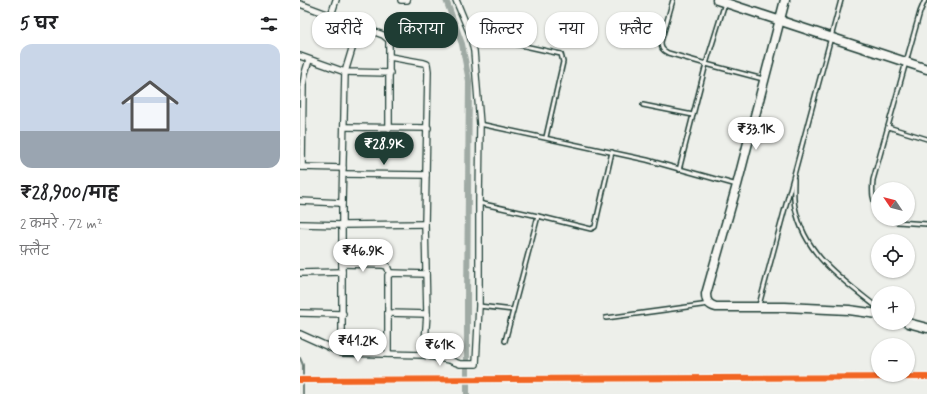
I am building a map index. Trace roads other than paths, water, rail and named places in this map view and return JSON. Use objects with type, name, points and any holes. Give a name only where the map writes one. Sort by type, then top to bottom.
[{"type":"street","points":[[332,12],[336,0]]},
{"type":"street","points":[[401,0],[407,0]]},
{"type":"street","points":[[456,0],[466,24]]},
{"type":"street","points":[[785,0],[706,294],[706,300],[709,304],[716,307],[759,306],[849,310],[871,313]]},
{"type":"street","points":[[721,2],[830,36],[927,69]]},
{"type":"street","points":[[300,4],[323,12]]},
{"type":"street","points":[[376,32],[383,35],[389,40],[389,128]]},
{"type":"street","points":[[342,353],[342,202],[345,72],[352,48]]},
{"type":"street","points":[[300,334],[342,353],[424,355],[449,360],[460,364],[476,364],[479,306],[480,124],[476,63],[473,48]]},
{"type":"street","points":[[300,56],[345,72],[390,73]]},
{"type":"street","points":[[390,57],[427,64],[428,71],[425,224],[427,314],[424,355]]},
{"type":"street","points":[[310,60],[305,73],[303,85],[301,168],[426,175]]},
{"type":"street","points":[[344,127],[428,128]]},
{"type":"street","points":[[300,202],[342,202]]},
{"type":"street","points":[[300,224],[425,224]]},
{"type":"street","points":[[342,264],[383,265],[387,266],[390,274]]},
{"type":"street","points":[[300,273],[342,272]]},
{"type":"street","points":[[390,274],[426,274]]},
{"type":"street","points":[[388,354],[387,278],[390,274]]},
{"type":"street","points":[[300,313],[343,314]]},
{"type":"street","points":[[388,313],[427,314]]},
{"type":"street","points":[[915,325],[927,328]]},
{"type":"lane","points":[[673,0],[661,42],[663,51],[764,79]]},
{"type":"lane","points":[[759,306],[830,36],[841,0]]},
{"type":"lane","points":[[873,182],[920,12],[925,0]]},
{"type":"lane","points":[[679,170],[721,2]]},
{"type":"lane","points":[[534,48],[561,54],[563,62],[546,137]]},
{"type":"lane","points":[[643,105],[693,115]]},
{"type":"lane","points":[[480,124],[647,160],[736,185]]},
{"type":"lane","points":[[888,127],[927,139]]},
{"type":"lane","points":[[479,203],[592,229],[595,227],[612,152]]},
{"type":"lane","points":[[794,174],[795,206],[812,250],[830,270],[871,302]]},
{"type":"lane","points":[[505,341],[538,216]]},
{"type":"lane","points":[[915,223],[927,224]]},
{"type":"lane","points":[[606,318],[709,304]]},
{"type":"lane","points":[[479,306],[513,310]]},
{"type":"waterway","points":[[446,0],[462,44],[469,81],[467,394]]},
{"type":"waterway","points":[[300,358],[303,365],[303,394]]}]
